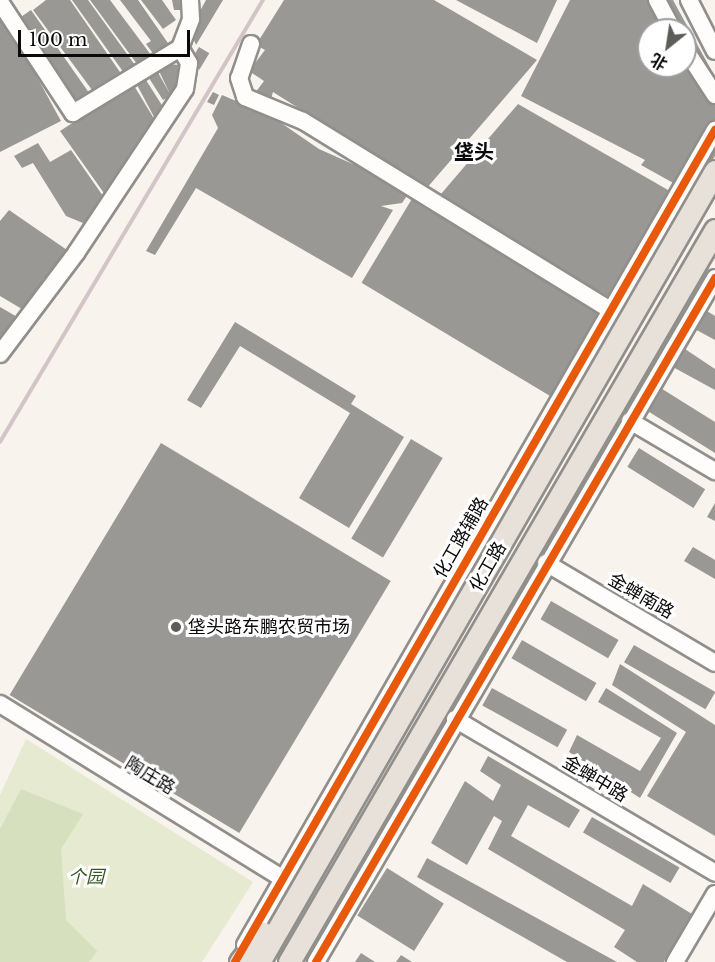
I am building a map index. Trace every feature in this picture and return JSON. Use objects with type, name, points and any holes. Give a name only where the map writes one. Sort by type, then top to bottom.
[{"type":"main road","name":"化工路","points":[[259,962],[715,171]]},
{"type":"main road","name":"化工路","points":[[290,962],[406,756],[535,540],[715,230]]},
{"type":"main road","points":[[240,962],[310,871]]},
{"type":"street","points":[[0,2],[72,113],[180,48],[191,20],[190,0]]},
{"type":"street","points":[[657,0],[667,18]]},
{"type":"street","points":[[689,0],[715,51]]},
{"type":"street","points":[[251,44],[239,78],[245,97],[303,121],[608,309]]},
{"type":"street","points":[[0,354],[76,253],[185,88],[189,63],[180,48]]},
{"type":"street","points":[[697,67],[715,95]]},
{"type":"street","name":"化工路辅路","points":[[235,962],[608,309],[715,130]]},
{"type":"street","points":[[315,962],[426,768],[715,278]]},
{"type":"street","points":[[630,421],[715,471]]},
{"type":"street","points":[[446,596],[516,518]]},
{"type":"street","points":[[516,615],[535,540]]},
{"type":"street","name":"金蝉南路","points":[[546,563],[715,663]]},
{"type":"street","name":"陶庄路","points":[[0,704],[282,878]]},
{"type":"street","name":"金蝉中路","points":[[455,719],[715,873]]},
{"type":"street","points":[[368,731],[426,768]]},
{"type":"street","points":[[675,962],[715,894]]},
{"type":"street","points":[[315,962],[319,910]]},
{"type":"green space","name":"个园","points":[[26,739],[253,882],[202,962],[0,962],[0,795]]},
{"type":"green space","points":[[21,789],[83,814],[61,849],[66,920],[97,951],[89,962],[0,962],[0,829]]},
{"type":"building","points":[[46,0],[70,0],[122,75],[95,94],[33,10]]},
{"type":"building","points":[[72,0],[88,0],[135,65],[124,73]]},
{"type":"building","points":[[90,0],[110,0],[151,55],[137,64]]},
{"type":"building","points":[[120,0],[138,0],[170,46],[155,56],[146,44],[151,41]]},
{"type":"building","points":[[141,0],[162,0],[176,20],[163,29]]},
{"type":"building","points":[[172,0],[182,0],[182,10],[174,10]]},
{"type":"building","points":[[191,0],[200,0],[199,13],[206,0],[223,0],[196,45],[190,30]]},
{"type":"building","points":[[284,0],[434,0],[537,60],[426,189],[273,92],[270,102],[255,93],[264,81],[249,71],[265,50],[256,45]]},
{"type":"building","points":[[456,0],[557,0],[537,43]]},
{"type":"building","points":[[570,0],[673,0],[683,18],[637,18],[637,78],[697,78],[697,44],[715,77],[715,156],[693,194],[641,165],[645,160],[521,96]]},
{"type":"building","points":[[0,9],[61,121],[0,152]]},
{"type":"building","points":[[31,10],[91,96],[76,106],[16,20]]},
{"type":"building","points":[[199,47],[209,53],[200,69],[189,63]]},
{"type":"building","points":[[166,64],[180,65],[180,79],[171,96],[163,100],[147,75],[156,69],[170,94],[158,69]]},
{"type":"building","points":[[144,77],[165,110],[154,117],[136,83]]},
{"type":"building","points":[[133,84],[156,122],[106,196],[60,131]]},
{"type":"building","points":[[213,92],[219,95],[214,105],[207,102]]},
{"type":"building","points":[[222,95],[271,116],[319,149],[411,190],[402,203],[381,206],[393,210],[352,278],[196,188],[155,255],[146,251],[218,128],[212,115]]},
{"type":"building","points":[[518,104],[689,202],[620,314],[441,194]]},
{"type":"building","points":[[38,143],[50,162],[71,150],[103,196],[79,235],[83,223],[66,216],[33,163],[22,168],[14,156]]},
{"type":"building","points":[[413,197],[620,321],[568,407],[361,283]]},
{"type":"building","points":[[9,210],[67,250],[27,312],[0,296],[0,221]]},
{"type":"building","points":[[0,307],[19,318],[0,336]]},
{"type":"building","points":[[702,308],[715,316],[715,340],[691,327]]},
{"type":"building","points":[[235,322],[356,396],[351,404],[404,437],[349,528],[299,498],[350,413],[240,346],[201,408],[187,400]]},
{"type":"building","points":[[682,347],[715,369],[715,390],[671,366]]},
{"type":"building","points":[[659,387],[715,422],[715,453],[646,410]]},
{"type":"building","points":[[411,439],[443,458],[383,557],[351,538]]},
{"type":"building","name":"垡头路东鹏农贸市场","points":[[161,443],[391,581],[239,833],[10,695]]},
{"type":"building","points":[[639,448],[705,489],[693,508],[627,467]]},
{"type":"building","points":[[715,503],[715,521],[707,517]]},
{"type":"building","points":[[693,547],[715,560],[715,579],[684,561]]},
{"type":"building","points":[[551,601],[619,640],[608,658],[540,619]]},
{"type":"building","points":[[522,640],[596,683],[586,701],[512,658]]},
{"type":"building","points":[[634,645],[715,692],[705,709],[624,662]]},
{"type":"building","points":[[620,664],[715,725],[715,836],[647,796],[686,732],[612,685]]},
{"type":"building","points":[[492,688],[567,730],[558,747],[482,705]]},
{"type":"building","points":[[606,688],[677,733],[640,798],[569,752],[577,735],[640,771],[661,738],[598,702]]},
{"type":"building","points":[[488,756],[580,810],[569,828],[528,805],[511,836],[632,906],[643,884],[692,914],[664,962],[637,962],[614,947],[625,930],[488,849],[502,821],[494,816],[467,865],[431,843],[465,781],[493,801],[501,785],[480,771]]},
{"type":"building","points":[[592,817],[679,867],[670,883],[583,833]]},
{"type":"building","points":[[427,858],[617,962],[567,962],[417,877]]},
{"type":"building","points":[[387,868],[444,904],[414,951],[357,915]]},
{"type":"building","points":[[361,953],[375,962],[355,962]]},
{"type":"building","points":[[401,955],[412,962],[396,962]]},
{"type":"railway","points":[[0,442],[263,0]]},
{"type":"cycle path","points":[[235,962],[715,130]]},
{"type":"cycle path","points":[[316,962],[715,278]]},
{"type":"place","name":"垡头路东鹏农贸市场","points":[[176,627]]},
{"type":"district","name":"垡头","points":[[474,152]]}]
